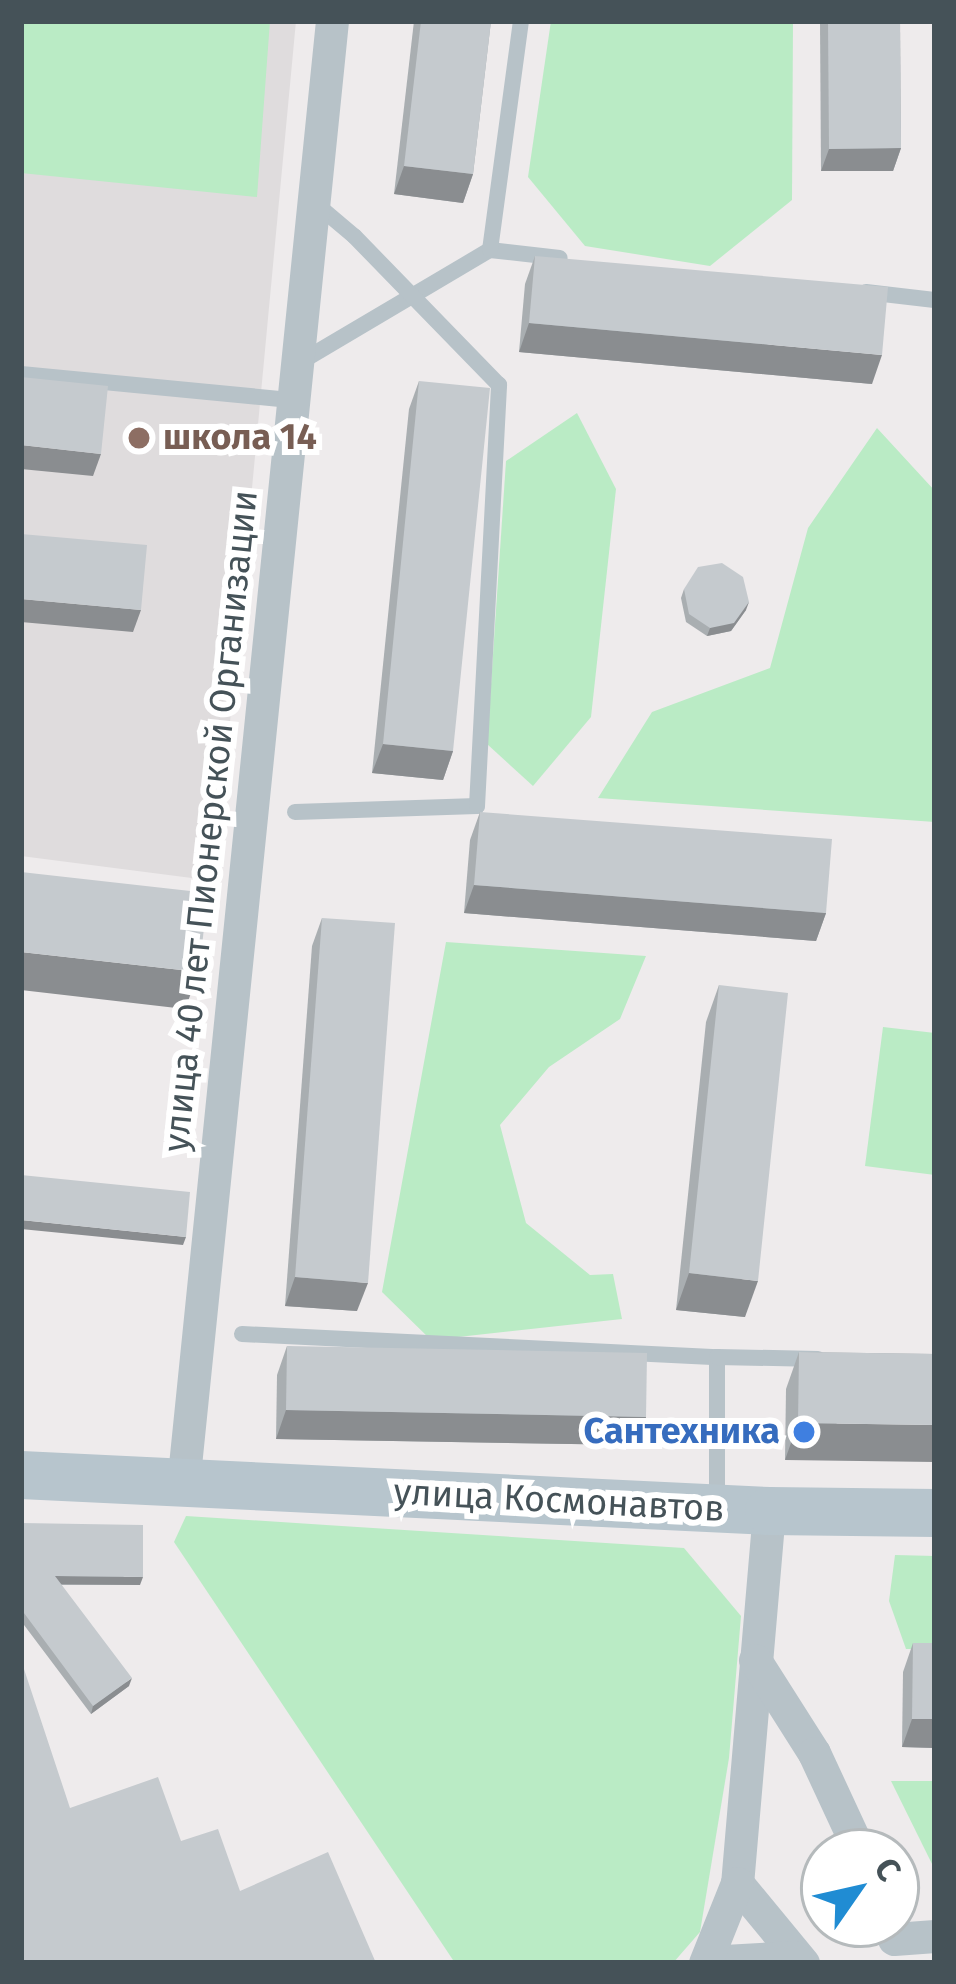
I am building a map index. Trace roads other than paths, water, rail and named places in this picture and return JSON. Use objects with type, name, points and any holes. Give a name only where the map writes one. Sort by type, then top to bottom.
[{"type":"street","name":"улица 40 лет Пионерской Организации","points":[[183,1485],[332,21]]},
{"type":"street","name":"улица Космонавтов","points":[[21,1475],[770,1511],[935,1514]]},
{"type":"street","points":[[770,1511],[737,1883],[706,1962],[799,1960]]},
{"type":"street","points":[[755,1660],[814,1753],[849,1828]]},
{"type":"street","points":[[737,1883],[799,1960]]},
{"type":"lane","points":[[490,250],[521,21]]},
{"type":"lane","points":[[296,812],[477,806],[499,385],[354,236],[314,202]]},
{"type":"lane","points":[[297,364],[490,250],[584,261]]},
{"type":"lane","points":[[841,290],[935,300]]},
{"type":"lane","points":[[21,374],[293,400]]},
{"type":"lane","points":[[242,1334],[844,1360]]},
{"type":"lane","points":[[717,1357],[717,1508]]},
{"type":"place","name":"школа 14","points":[[139,438]]},
{"type":"place","name":"Сантехника","points":[[804,1432]]}]
